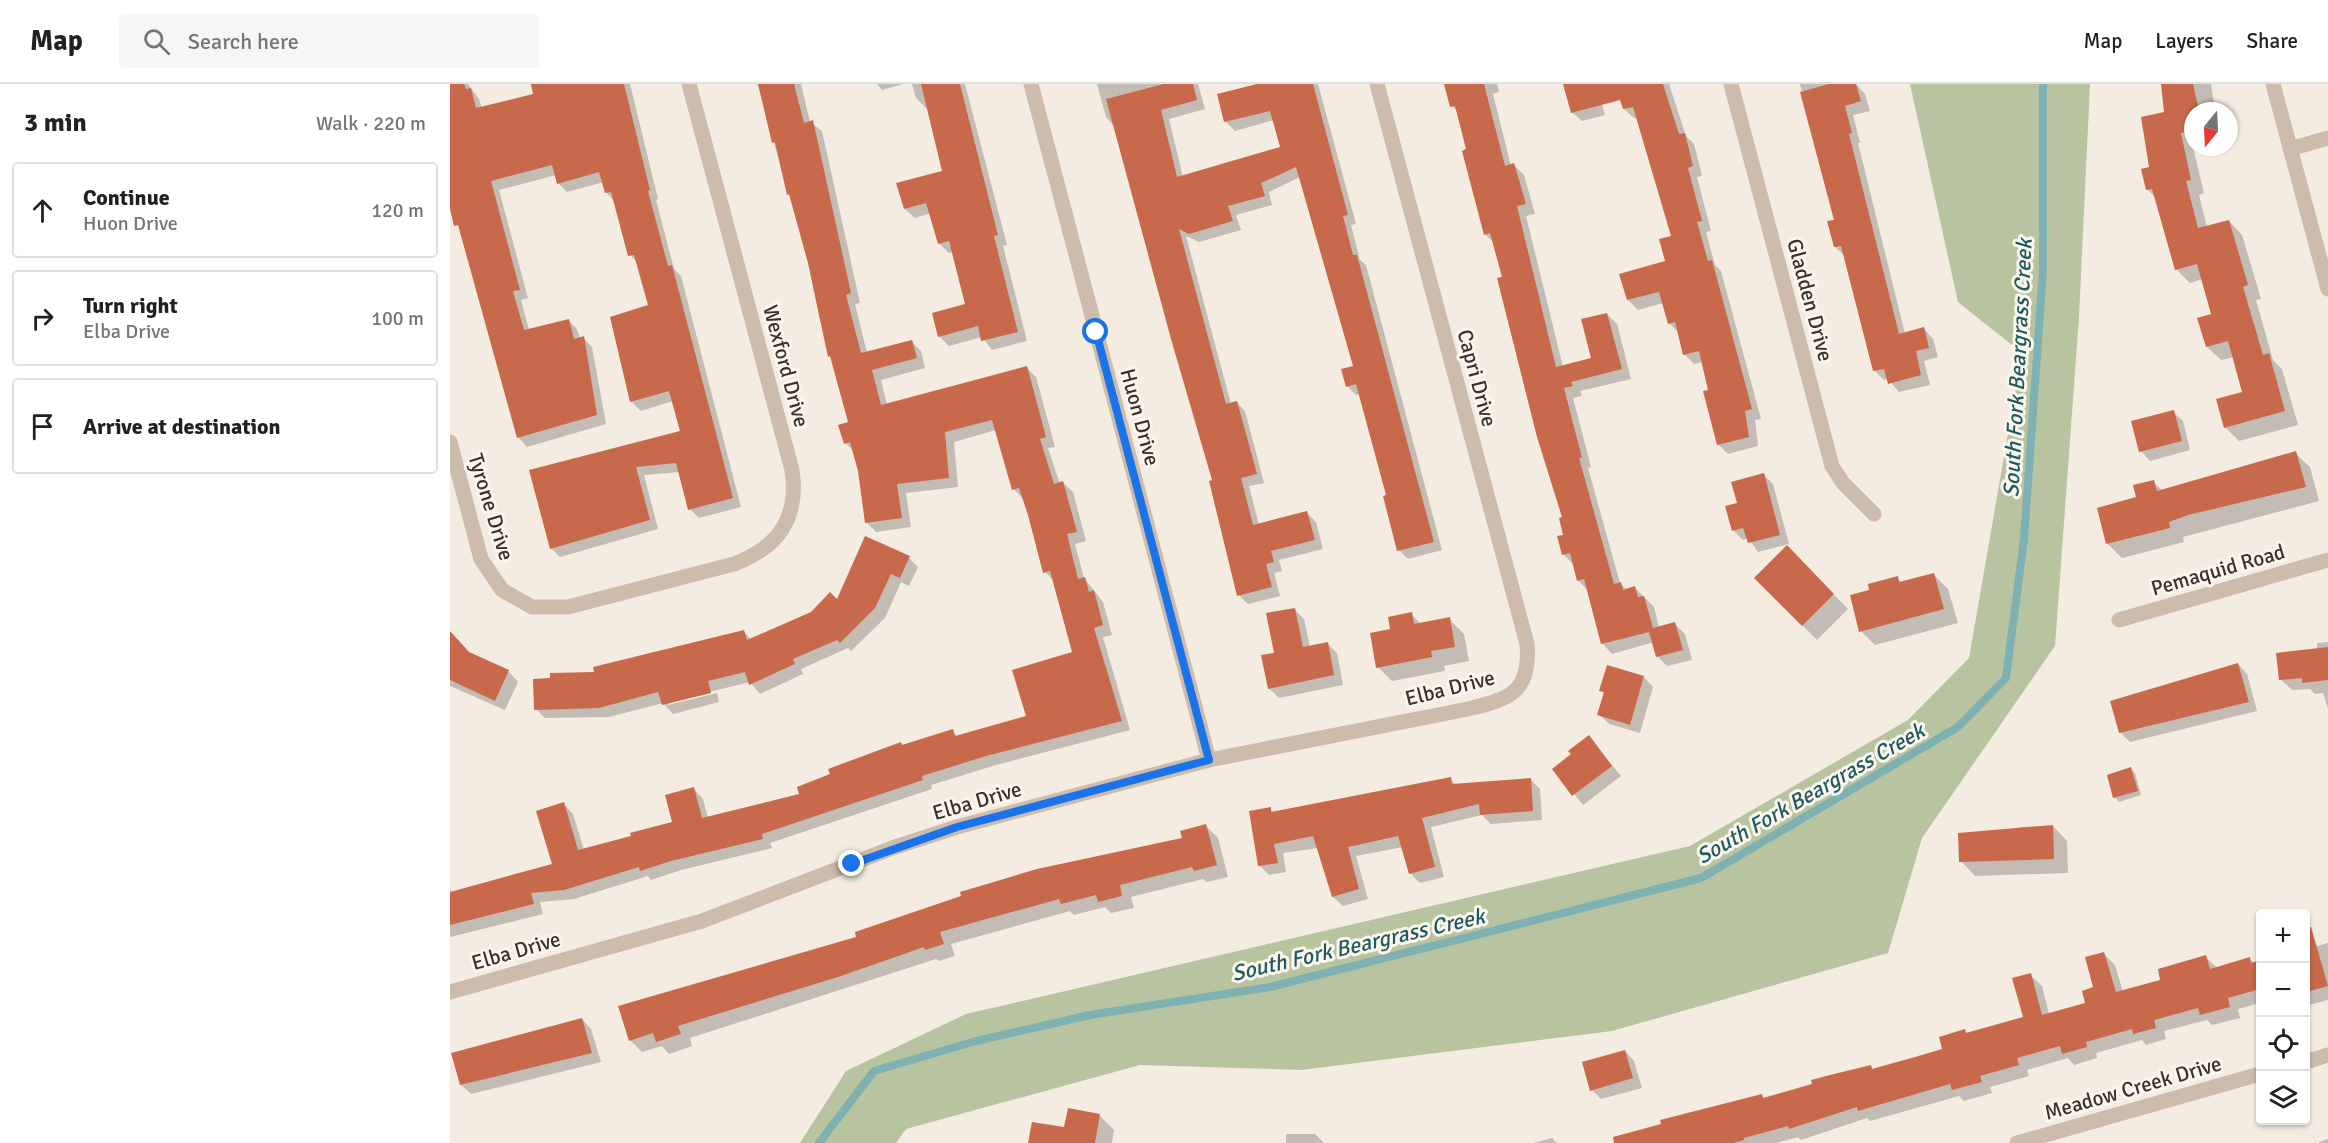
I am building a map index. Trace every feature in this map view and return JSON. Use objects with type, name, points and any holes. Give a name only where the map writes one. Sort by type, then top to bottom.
[{"type":"street","name":"Wexford Drive","points":[[663,583],[734,564],[753,557],[768,546],[789,516],[794,486],[689,84]]},
{"type":"street","name":"Huon Drive","points":[[1031,84],[1209,760]]},
{"type":"street","name":"Capri Drive","points":[[1377,84],[1527,644],[1529,664],[1522,683]]},
{"type":"street","name":"Gladden Drive","points":[[1731,84],[1833,466],[1843,483],[1874,514]]},
{"type":"street","points":[[2273,84],[2328,289]]},
{"type":"street","points":[[2290,149],[2328,138]]},
{"type":"street","name":"Tyrone Drive","points":[[450,442],[481,559],[502,590],[516,600],[532,608],[567,607],[663,583]]},
{"type":"street","name":"Pemaquid Road","points":[[2119,620],[2328,560]]},
{"type":"street","name":"Elba Drive","points":[[450,992],[702,921],[895,847],[957,827],[1209,760],[1498,701],[1515,693],[1522,683]]},
{"type":"street","points":[[2310,1061],[2328,1055]]},
{"type":"street","name":"Meadow Creek Drive","points":[[2017,1143],[2256,1075]]},
{"type":"green space","points":[[1910,84],[2090,84],[2079,317],[2055,646],[1922,838],[1888,953],[1612,1031],[1301,1070],[1140,1065],[906,1129],[896,1143],[800,1143],[846,1071],[966,1014],[1690,846],[1908,720],[1969,658],[2022,353],[1958,302]]},
{"type":"building","points":[[450,84],[464,84],[466,89],[471,88],[476,108],[533,94],[531,84],[624,84],[650,190],[648,191],[668,266],[672,265],[733,498],[688,510],[676,463],[636,467],[650,520],[550,549],[529,470],[680,431],[669,391],[630,402],[610,317],[648,305],[634,255],[628,256],[611,192],[605,193],[599,172],[557,184],[552,165],[491,181],[520,290],[513,291],[524,330],[569,319],[574,339],[584,336],[597,415],[517,438],[458,225],[454,226],[450,209]]},
{"type":"building","points":[[758,84],[794,84],[804,123],[813,120],[851,293],[846,295],[861,353],[912,340],[917,358],[872,370],[881,405],[1027,366],[1046,437],[1040,439],[1054,484],[1063,481],[1077,532],[1067,534],[1078,579],[1085,577],[1089,592],[1094,590],[1103,625],[1094,628],[1122,721],[986,756],[922,776],[923,780],[762,834],[763,839],[671,861],[640,871],[639,867],[564,890],[531,893],[534,904],[450,925],[450,892],[552,864],[536,811],[564,802],[578,850],[672,822],[665,795],[694,787],[702,818],[799,794],[797,787],[830,774],[828,769],[901,742],[902,745],[953,729],[955,736],[1026,716],[1012,670],[1072,652],[1050,571],[1043,573],[1019,488],[1012,490],[992,420],[945,432],[949,478],[897,484],[902,518],[865,523],[858,471],[850,442],[844,444],[838,425],[848,422],[830,356],[828,357],[808,263],[789,194],[787,195],[775,142],[772,143]]},
{"type":"building","points":[[921,84],[960,84],[998,235],[994,236],[1018,332],[981,341],[978,326],[938,337],[932,313],[965,304],[949,241],[938,244],[926,203],[904,209],[896,183],[942,171]]},
{"type":"building","points":[[1164,84],[1193,84],[1197,100],[1161,110],[1177,177],[1280,147],[1270,111],[1224,122],[1217,94],[1257,84],[1313,84],[1348,215],[1343,216],[1353,255],[1357,255],[1434,542],[1397,551],[1383,496],[1386,495],[1356,384],[1346,387],[1341,369],[1353,366],[1296,167],[1261,183],[1265,196],[1228,206],[1233,221],[1189,234],[1179,229],[1226,404],[1237,401],[1257,474],[1241,478],[1253,525],[1307,511],[1315,540],[1271,551],[1274,562],[1266,564],[1272,587],[1237,596],[1209,481],[1212,480],[1106,99]]},
{"type":"building","points":[[1444,84],[1484,84],[1505,166],[1514,163],[1526,204],[1517,206],[1556,367],[1591,358],[1581,319],[1607,313],[1622,369],[1571,382],[1573,386],[1564,388],[1582,458],[1579,458],[1614,584],[1621,582],[1623,590],[1635,586],[1638,597],[1644,596],[1653,628],[1675,622],[1683,650],[1656,657],[1649,632],[1601,644],[1584,579],[1577,581],[1570,553],[1562,555],[1557,536],[1563,535],[1559,518],[1562,517],[1537,437],[1497,278],[1502,277],[1490,233],[1484,235],[1462,151],[1466,149],[1455,106],[1450,107]]},
{"type":"building","points":[[1563,84],[1663,84],[1679,134],[1685,133],[1693,166],[1688,168],[1702,221],[1697,222],[1708,261],[1712,260],[1752,409],[1745,411],[1749,437],[1717,445],[1703,391],[1708,390],[1699,351],[1683,355],[1675,322],[1668,324],[1659,292],[1627,300],[1619,274],[1665,261],[1659,239],[1671,236],[1633,107],[1623,109],[1620,100],[1571,113]]},
{"type":"building","points":[[1829,84],[1856,84],[1861,101],[1845,106],[1852,133],[1849,134],[1899,334],[1924,327],[1929,348],[1916,351],[1921,375],[1888,384],[1884,369],[1873,371],[1841,246],[1834,247],[1827,221],[1834,220],[1800,92]]},
{"type":"building","points":[[2161,84],[2193,84],[2197,102],[2184,102],[2184,132],[2181,133],[2184,156],[2186,156],[2191,180],[2186,181],[2198,228],[2229,220],[2248,285],[2243,287],[2263,355],[2269,353],[2285,411],[2224,428],[2216,399],[2242,392],[2228,341],[2206,347],[2197,318],[2211,314],[2197,264],[2175,270],[2152,189],[2146,190],[2141,169],[2149,167],[2141,117],[2164,112]]},
{"type":"building","points":[[2174,410],[2182,441],[2139,452],[2131,421]]},
{"type":"building","points":[[2296,451],[2306,487],[2188,515],[2169,522],[2170,528],[2106,544],[2097,508],[2136,497],[2133,485],[2154,480],[2157,491]]},
{"type":"building","points":[[1764,473],[1780,535],[1748,543],[1743,528],[1732,531],[1725,506],[1737,503],[1731,482]]},
{"type":"building","points":[[865,536],[910,556],[900,578],[891,574],[875,608],[840,643],[837,640],[793,659],[795,664],[749,685],[745,672],[708,681],[711,693],[662,705],[658,692],[599,708],[534,710],[533,679],[550,678],[550,673],[594,672],[593,667],[744,630],[747,640],[811,612],[830,592],[837,599]]},
{"type":"building","points":[[1787,545],[1834,594],[1802,626],[1754,578]]},
{"type":"building","points":[[1934,573],[1944,609],[1859,632],[1850,595],[1869,590],[1868,584],[1898,576],[1899,582]]},
{"type":"building","points":[[1295,608],[1303,647],[1328,642],[1334,675],[1268,689],[1261,655],[1274,653],[1266,613]]},
{"type":"building","points":[[1412,612],[1414,624],[1450,617],[1455,647],[1431,651],[1432,657],[1376,668],[1370,633],[1390,629],[1388,617]]},
{"type":"building","points":[[450,631],[469,652],[509,670],[495,701],[450,680]]},
{"type":"building","points":[[2328,647],[2328,680],[2302,683],[2302,678],[2279,680],[2276,653]]},
{"type":"building","points":[[2238,663],[2249,702],[2119,733],[2110,701]]},
{"type":"building","points":[[1607,665],[1644,676],[1630,725],[1597,715],[1604,692],[1599,691]]},
{"type":"building","points":[[1589,735],[1612,766],[1572,796],[1552,769],[1571,754],[1568,751]]},
{"type":"building","points":[[2131,767],[2138,791],[2113,798],[2107,775]]},
{"type":"building","points":[[1451,777],[1452,784],[1531,778],[1533,811],[1480,815],[1479,804],[1422,818],[1435,867],[1409,874],[1398,836],[1348,847],[1359,889],[1332,897],[1313,836],[1274,844],[1278,863],[1258,866],[1249,811],[1271,807],[1271,812]]},
{"type":"building","points":[[1206,824],[1217,865],[1194,871],[1192,867],[1120,885],[1122,896],[1098,902],[1096,895],[1061,904],[1059,899],[940,932],[944,944],[925,950],[924,947],[838,977],[678,1026],[681,1034],[656,1042],[653,1033],[629,1041],[618,1006],[856,937],[855,932],[961,896],[960,892],[1037,869],[1182,838],[1180,831]]},
{"type":"building","points":[[2053,825],[2054,859],[1959,862],[1958,833]]},
{"type":"building","points":[[2310,927],[2328,986],[2310,991],[2310,963]]},
{"type":"building","points":[[2104,952],[2116,992],[2160,980],[2158,969],[2206,955],[2210,969],[2250,957],[2251,963],[2256,961],[2256,990],[2228,998],[2230,1007],[2200,1015],[2198,1008],[2154,1020],[2156,1028],[2133,1034],[2132,1029],[2086,1042],[2087,1047],[2062,1054],[2060,1046],[2017,1058],[2019,1065],[1980,1076],[1982,1082],[1952,1090],[1950,1084],[1858,1111],[1857,1107],[1789,1129],[1788,1126],[1734,1143],[1614,1143],[1613,1137],[1661,1124],[1660,1120],[1762,1094],[1763,1098],[1812,1084],[1811,1080],[1871,1065],[1872,1069],[1915,1057],[1942,1049],[1939,1037],[1965,1029],[1966,1033],[2023,1017],[2012,978],[2031,973],[2042,1015],[2085,1003],[2082,991],[2093,987],[2085,957]]},
{"type":"building","points":[[582,1018],[592,1053],[460,1085],[451,1053]]},
{"type":"building","points":[[1625,1050],[1633,1078],[1590,1091],[1582,1062]]},
{"type":"building","points":[[1068,1108],[1100,1114],[1095,1143],[1028,1143],[1032,1122],[1064,1127]]},
{"type":"waterway","name":"South Fork Beargrass Creek","points":[[819,1143],[874,1071],[976,1041],[1090,1015],[1270,987],[1701,878],[1958,727],[2006,678],[2024,539],[2043,270],[2043,84]]},
{"type":"route","points":[[852,864],[957,827],[1209,760],[1096,332]]}]
